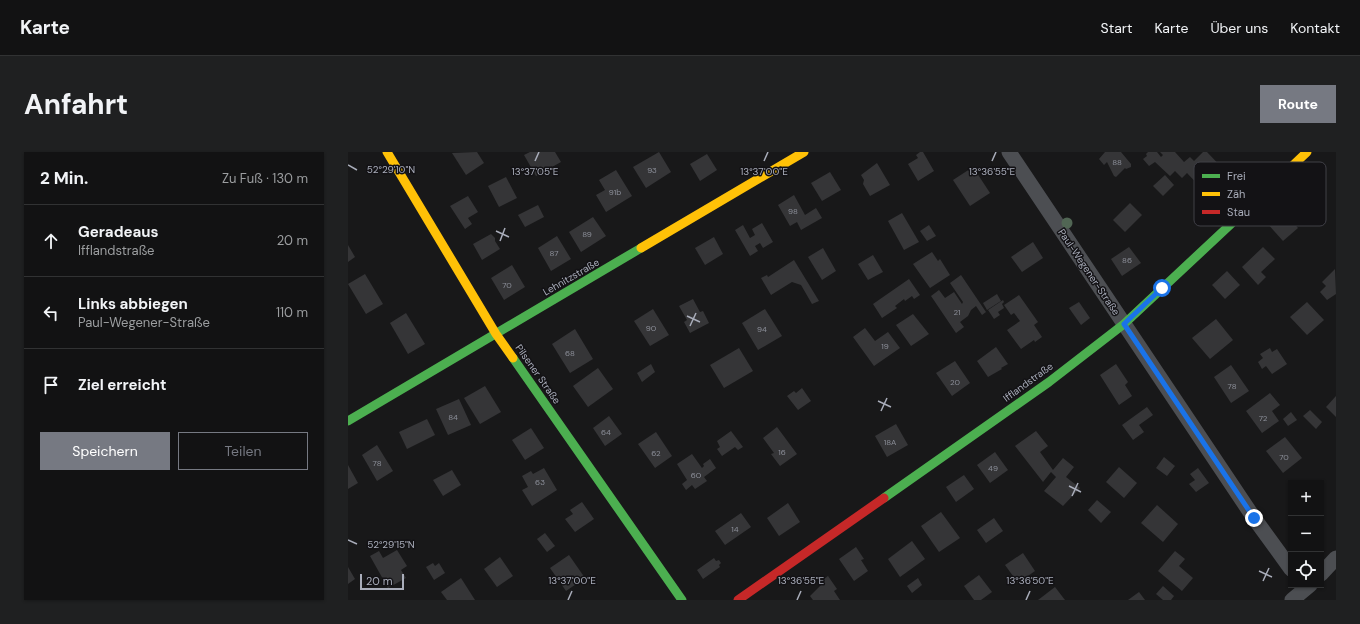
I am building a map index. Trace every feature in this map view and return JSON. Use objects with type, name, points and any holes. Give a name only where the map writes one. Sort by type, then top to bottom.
[{"type":"street","name":"Pilsener Straße","points":[[387,152],[496,334],[682,600]]},
{"type":"street","name":"Lehnitzstraße","points":[[348,421],[804,152]]},
{"type":"street","name":"Paul-Wegener-Straße","points":[[1009,152],[1254,518],[1288,565]]},
{"type":"street","name":"Ifflandstraße","points":[[1296,162],[1307,152]]},
{"type":"street","name":"Ifflandstraße","points":[[738,600],[1049,382],[1124,324],[1228,226]]},
{"type":"street","points":[[1324,571],[1336,558]]},
{"type":"street","points":[[1292,600],[1308,590]]},
{"type":"building","points":[[477,152],[484,163],[466,175],[452,153]]},
{"type":"building","points":[[530,152],[555,152],[561,162],[536,176],[524,155]]},
{"type":"building","points":[[659,152],[671,172],[646,188],[633,167]]},
{"type":"building","points":[[923,152],[934,171],[918,181],[908,164],[918,158],[916,155]]},
{"type":"building","points":[[1105,152],[1121,152],[1131,164],[1131,167],[1125,168],[1116,177],[1114,176],[1107,162],[1104,165],[1099,159]]},
{"type":"building","points":[[1148,152],[1157,152],[1161,157],[1163,155],[1160,152],[1175,152],[1184,162],[1190,157],[1194,161],[1203,152],[1207,152],[1217,162],[1194,162],[1194,180],[1187,173],[1182,178],[1175,171],[1170,176],[1155,162],[1149,166],[1143,159],[1147,156],[1146,154]]},
{"type":"building","points":[[707,154],[717,170],[700,181],[690,164]]},
{"type":"building","points":[[877,163],[890,185],[870,196],[863,184],[864,180],[861,175]]},
{"type":"building","points":[[973,167],[990,193],[970,206],[953,180]]},
{"type":"building","points":[[616,170],[632,196],[606,212],[596,195],[605,190],[599,180]]},
{"type":"building","points":[[830,172],[841,190],[822,201],[811,183]]},
{"type":"building","points":[[1165,175],[1174,185],[1163,196],[1153,186]]},
{"type":"building","points":[[506,177],[517,198],[499,207],[488,186]]},
{"type":"building","points":[[794,195],[805,215],[816,208],[822,218],[801,230],[797,222],[790,226],[778,205]]},
{"type":"building","points":[[468,196],[478,212],[468,218],[472,224],[465,229],[450,206]]},
{"type":"building","points":[[1130,203],[1142,215],[1125,232],[1113,220]]},
{"type":"building","points":[[538,205],[544,217],[525,227],[518,215]]},
{"type":"building","points":[[902,213],[919,242],[904,250],[888,221]]},
{"type":"building","points":[[593,217],[606,236],[581,252],[569,232]]},
{"type":"building","points":[[762,223],[773,242],[763,248],[760,243],[755,246],[758,251],[750,256],[735,230],[743,225],[750,238],[755,235],[752,229]]},
{"type":"building","points":[[929,225],[936,236],[927,241],[920,231]]},
{"type":"building","points":[[1270,226],[1296,226],[1298,228],[1283,241]]},
{"type":"building","points":[[491,234],[495,238],[495,241],[500,249],[482,260],[473,244]]},
{"type":"building","points":[[557,236],[571,259],[551,271],[538,248]]},
{"type":"building","points":[[714,237],[723,254],[705,265],[695,248]]},
{"type":"building","points":[[1033,242],[1043,258],[1022,272],[1011,257]]},
{"type":"building","points":[[348,245],[355,257],[348,262]]},
{"type":"building","points":[[1129,247],[1141,263],[1122,276],[1111,259]]},
{"type":"building","points":[[1263,247],[1275,259],[1261,272],[1266,277],[1258,285],[1242,267]]},
{"type":"building","points":[[823,248],[836,271],[822,280],[808,257]]},
{"type":"building","points":[[932,252],[938,261],[940,259],[950,275],[930,288],[913,264]]},
{"type":"building","points":[[873,255],[883,272],[868,280],[858,264]]},
{"type":"building","points":[[794,260],[819,301],[812,304],[801,285],[792,282],[771,295],[761,278],[767,275],[768,277]]},
{"type":"building","points":[[512,265],[525,287],[504,300],[491,278]]},
{"type":"building","points":[[1335,269],[1336,294],[1327,300],[1320,292],[1326,286],[1322,282]]},
{"type":"building","points":[[1227,271],[1240,285],[1225,299],[1212,285]]},
{"type":"building","points":[[365,274],[383,304],[366,314],[348,284]]},
{"type":"building","points":[[961,275],[986,312],[982,315],[976,306],[971,310],[968,316],[960,322],[964,327],[956,333],[931,296],[939,290],[945,298],[954,292],[962,304],[963,302],[950,283]]},
{"type":"building","points":[[909,279],[920,295],[914,299],[912,296],[905,301],[904,299],[895,306],[897,308],[882,318],[873,304]]},
{"type":"building","points":[[997,294],[1001,301],[987,310],[983,303]]},
{"type":"building","points":[[1019,295],[1038,322],[1034,325],[1042,337],[1035,342],[1034,340],[1021,349],[1007,330],[1020,321],[1014,313],[1011,315],[1004,305]]},
{"type":"building","points":[[693,299],[700,312],[703,311],[709,323],[690,333],[684,322],[687,320],[679,306]]},
{"type":"building","points":[[1003,300],[1004,302],[1002,304],[1004,308],[998,312],[1000,315],[994,319],[988,310]]},
{"type":"building","points":[[1079,302],[1090,318],[1081,325],[1069,308]]},
{"type":"building","points":[[1307,302],[1324,320],[1307,335],[1290,317]]},
{"type":"building","points":[[653,309],[669,335],[650,346],[634,321]]},
{"type":"building","points":[[765,309],[782,336],[758,350],[742,323]]},
{"type":"building","points":[[406,313],[425,344],[408,354],[390,323]]},
{"type":"building","points":[[913,314],[929,334],[911,346],[896,325]]},
{"type":"building","points":[[1216,319],[1233,340],[1210,359],[1192,338]]},
{"type":"building","points":[[865,328],[875,341],[888,332],[900,348],[874,366],[853,337]]},
{"type":"building","points":[[575,329],[593,359],[570,373],[552,344]]},
{"type":"building","points":[[996,347],[1008,364],[988,377],[977,361]]},
{"type":"building","points":[[739,348],[753,371],[724,388],[710,365]]},
{"type":"building","points":[[1270,348],[1272,352],[1277,349],[1287,364],[1272,374],[1266,366],[1262,369],[1258,362],[1263,358],[1260,354]]},
{"type":"building","points":[[955,361],[970,383],[952,396],[936,373]]},
{"type":"building","points":[[651,364],[655,372],[642,382],[637,373]]},
{"type":"building","points":[[1116,364],[1128,382],[1125,385],[1132,396],[1119,405],[1100,375]]},
{"type":"building","points":[[1231,365],[1249,391],[1231,403],[1214,377]]},
{"type":"building","points":[[598,368],[613,389],[588,407],[573,386]]},
{"type":"building","points":[[485,386],[501,412],[480,424],[464,398]]},
{"type":"building","points":[[802,388],[811,401],[798,410],[787,396],[794,391],[796,393]]},
{"type":"building","points":[[1270,393],[1280,405],[1272,411],[1279,421],[1262,433],[1246,411]]},
{"type":"building","points":[[1336,396],[1336,417],[1326,407]]},
{"type":"building","points":[[459,399],[471,425],[448,435],[436,409]]},
{"type":"building","points":[[1147,407],[1153,415],[1139,425],[1144,432],[1133,440],[1122,425]]},
{"type":"building","points":[[1310,410],[1322,422],[1316,429],[1303,416]]},
{"type":"building","points":[[1291,412],[1297,420],[1288,426],[1283,419]]},
{"type":"building","points":[[609,416],[622,434],[605,446],[593,428]]},
{"type":"building","points":[[427,419],[435,435],[407,449],[399,432]]},
{"type":"building","points":[[896,424],[908,445],[887,457],[875,436]]},
{"type":"building","points":[[777,427],[797,454],[780,466],[771,454],[774,453],[763,438]]},
{"type":"building","points":[[531,428],[544,448],[525,460],[512,440]]},
{"type":"building","points":[[731,431],[743,447],[738,450],[735,447],[722,456],[717,449],[720,447],[717,441]]},
{"type":"building","points":[[1036,431],[1048,446],[1040,452],[1053,470],[1063,458],[1074,467],[1066,477],[1080,488],[1063,506],[1044,491],[1056,477],[1051,472],[1043,482],[1015,446]]},
{"type":"building","points":[[656,432],[672,456],[655,468],[638,444]]},
{"type":"building","points":[[1285,437],[1302,458],[1283,473],[1266,451]]},
{"type":"building","points":[[377,445],[393,471],[377,481],[362,455]]},
{"type":"building","points":[[995,452],[1008,470],[990,483],[977,465]]},
{"type":"building","points":[[692,454],[702,468],[704,466],[703,464],[710,459],[716,468],[704,477],[707,481],[695,489],[692,485],[686,490],[682,484],[687,480],[677,464]]},
{"type":"building","points":[[1164,457],[1175,466],[1167,476],[1156,468]]},
{"type":"building","points":[[348,465],[358,483],[348,489]]},
{"type":"building","points":[[1119,467],[1137,483],[1124,498],[1106,482]]},
{"type":"building","points":[[544,468],[557,490],[532,506],[522,490],[528,487],[522,476],[531,471],[533,474]]},
{"type":"building","points":[[1198,468],[1209,483],[1196,492],[1189,484],[1195,480],[1190,474]]},
{"type":"building","points":[[452,470],[461,485],[443,496],[433,480]]},
{"type":"building","points":[[964,475],[974,489],[956,502],[946,487]]},
{"type":"building","points":[[1097,500],[1111,512],[1101,523],[1088,510]]},
{"type":"building","points":[[582,502],[594,519],[575,532],[565,519],[573,514],[570,510]]},
{"type":"building","points":[[788,503],[800,522],[779,536],[767,518]]},
{"type":"building","points":[[1157,505],[1178,524],[1163,542],[1141,523]]},
{"type":"building","points":[[941,512],[960,538],[939,552],[921,526]]},
{"type":"building","points":[[741,513],[751,527],[725,545],[715,531]]},
{"type":"building","points":[[994,518],[1003,531],[986,543],[977,530]]},
{"type":"building","points":[[545,533],[555,546],[547,552],[537,539]]},
{"type":"building","points":[[912,541],[925,559],[900,577],[888,559]]},
{"type":"building","points":[[856,547],[864,559],[861,560],[868,571],[854,581],[839,559]]},
{"type":"building","points":[[397,550],[407,566],[401,570],[406,578],[388,588],[370,556],[379,551],[383,558]]},
{"type":"building","points":[[1175,551],[1185,559],[1179,566],[1193,578],[1182,591],[1158,571]]},
{"type":"building","points":[[1023,553],[1035,571],[1018,583],[1005,565]]},
{"type":"building","points":[[569,555],[585,578],[566,591],[550,568]]},
{"type":"building","points":[[500,557],[513,576],[497,587],[484,569]]},
{"type":"building","points":[[714,558],[716,561],[719,560],[721,563],[719,565],[720,567],[703,579],[697,570]]},
{"type":"building","points":[[433,563],[435,566],[439,563],[445,573],[434,580],[426,567]]},
{"type":"building","points":[[348,567],[355,579],[348,584]]},
{"type":"building","points":[[979,575],[992,592],[981,600],[974,600],[964,586]]},
{"type":"building","points":[[828,576],[837,589],[834,591],[840,600],[813,600],[810,596],[822,584],[820,582]]},
{"type":"building","points":[[461,578],[475,600],[447,600],[441,592]]},
{"type":"building","points":[[918,578],[922,585],[912,593],[907,586]]},
{"type":"building","points":[[1163,586],[1174,596],[1171,600],[1163,600],[1156,594]]},
{"type":"building","points":[[1055,587],[1065,600],[1038,600]]},
{"type":"building","points":[[1139,592],[1145,600],[1128,600]]},
{"type":"traffic: fast","points":[[884,498],[1049,382],[1124,324],[1229,226]]},
{"type":"traffic: fast","points":[[348,421],[641,248]]},
{"type":"traffic: fast","points":[[513,358],[682,600]]},
{"type":"traffic: slow","points":[[387,152],[496,334],[513,358]]},
{"type":"traffic: slow","points":[[641,248],[804,152]]},
{"type":"traffic: slow","points":[[1296,162],[1307,152]]},
{"type":"traffic: jam","points":[[738,600],[884,498]]},
{"type":"route","points":[[1162,288],[1124,324],[1254,518]]}]
